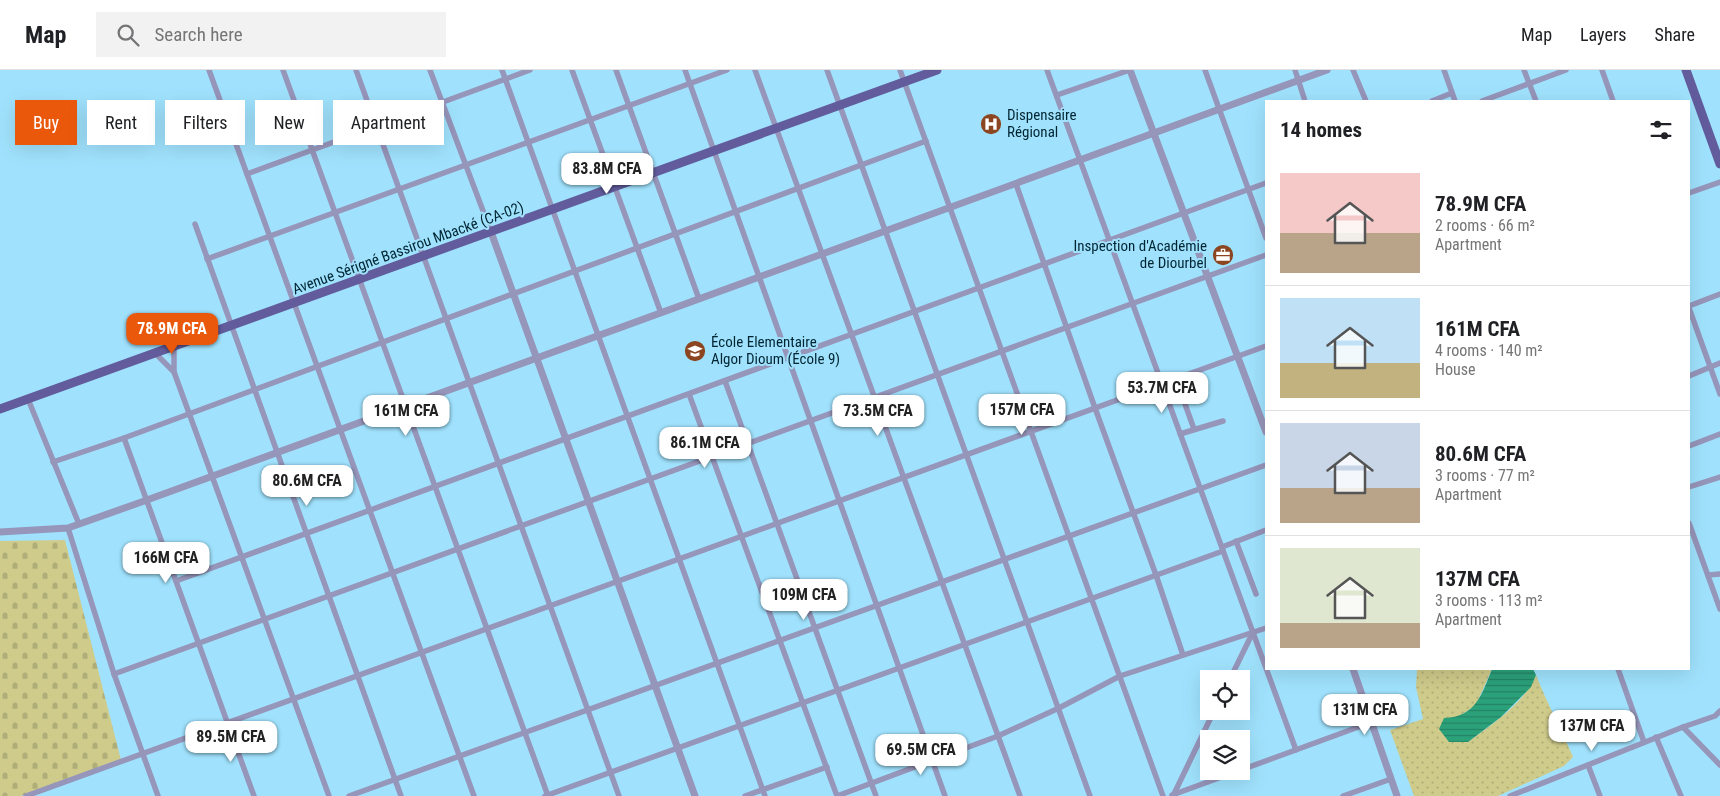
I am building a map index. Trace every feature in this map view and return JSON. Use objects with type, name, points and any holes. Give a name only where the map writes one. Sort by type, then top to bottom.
[{"type":"main road","name":"Avenue Sérigné Bassirou Mbacké (CA-02)","points":[[0,409],[937,70]]},
{"type":"main road","points":[[1686,70],[1692,100],[1720,164]]},
{"type":"street","points":[[209,70],[474,796]]},
{"type":"street","points":[[283,70],[547,796],[1156,575],[1265,530]]},
{"type":"street","points":[[356,70],[367,100]]},
{"type":"street","points":[[430,70],[441,100]]},
{"type":"street","points":[[502,70],[765,796]]},
{"type":"street","points":[[444,101],[530,70]]},
{"type":"street","points":[[572,70],[661,313]]},
{"type":"street","points":[[616,70],[698,299]]},
{"type":"street","points":[[684,70],[945,796]]},
{"type":"street","points":[[207,259],[727,70]]},
{"type":"street","points":[[755,70],[1020,796]]},
{"type":"street","points":[[827,70],[1090,796]]},
{"type":"street","points":[[900,70],[1163,796]]},
{"type":"street","points":[[1047,70],[1265,665]]},
{"type":"street","points":[[1057,95],[1130,70],[1265,429]]},
{"type":"street","points":[[1205,70],[1265,235]]},
{"type":"street","points":[[1295,70],[1305,100]]},
{"type":"street","points":[[0,532],[68,528],[1327,70]]},
{"type":"street","points":[[1353,70],[1366,100]]},
{"type":"street","points":[[1444,70],[1455,100]]},
{"type":"street","points":[[1524,70],[1536,100]]},
{"type":"street","points":[[1485,100],[1566,70]]},
{"type":"street","points":[[1602,70],[1613,100]]},
{"type":"street","points":[[1434,100],[1452,93]]},
{"type":"street","points":[[444,107],[695,796]]},
{"type":"street","points":[[54,462],[124,438],[926,141]]},
{"type":"street","points":[[247,174],[333,142]]},
{"type":"street","points":[[383,145],[619,796]]},
{"type":"street","points":[[1690,193],[1720,182]]},
{"type":"street","points":[[176,581],[1265,183]]},
{"type":"street","points":[[1016,184],[1134,512],[1183,655]]},
{"type":"street","points":[[195,224],[401,796]]},
{"type":"street","points":[[114,674],[1265,254]]},
{"type":"street","points":[[1690,307],[1720,294]]},
{"type":"street","points":[[1690,310],[1720,394]]},
{"type":"street","points":[[174,346],[174,372],[329,796]]},
{"type":"street","points":[[26,796],[1265,346]]},
{"type":"street","points":[[155,353],[174,372]]},
{"type":"street","points":[[1690,376],[1720,364]]},
{"type":"street","points":[[1176,379],[1194,430]]},
{"type":"street","points":[[725,381],[876,796]]},
{"type":"street","points":[[689,394],[804,702],[837,796],[998,736],[1059,708],[1120,676],[1265,628]]},
{"type":"street","points":[[28,399],[79,524]]},
{"type":"street","points":[[1180,434],[1223,420]]},
{"type":"street","points":[[1690,446],[1720,434]]},
{"type":"street","points":[[124,438],[254,796]]},
{"type":"street","points":[[349,796],[1265,465]]},
{"type":"street","points":[[1690,487],[1720,477]]},
{"type":"street","points":[[1690,526],[1720,609]]},
{"type":"street","points":[[68,528],[114,674],[158,796]]},
{"type":"street","points":[[1236,541],[1256,594]]},
{"type":"street","points":[[1708,575],[1720,574]]},
{"type":"street","points":[[1234,670],[1253,632]]},
{"type":"street","points":[[1267,670],[1296,750]]},
{"type":"street","points":[[1353,670],[1397,796]]},
{"type":"street","points":[[1618,670],[1644,742]]},
{"type":"street","points":[[1510,796],[1682,727],[1715,716],[1720,711]]},
{"type":"street","points":[[1172,796],[1210,720]]},
{"type":"street","points":[[1250,767],[1372,722]]},
{"type":"street","points":[[1682,727],[1720,765]]},
{"type":"street","points":[[1656,738],[1681,796]]},
{"type":"street","points":[[1588,765],[1600,796]]},
{"type":"street","points":[[745,796],[827,767]]},
{"type":"street","points":[[1342,796],[1391,779]]},
{"type":"street","points":[[1172,796],[1216,780]]},
{"type":"green space","points":[[65,540],[121,760],[21,796],[0,796],[0,541]]},
{"type":"green space","points":[[1417,670],[1492,670],[1476,705],[1457,718],[1468,742],[1497,721],[1516,704],[1531,685],[1536,675],[1573,757],[1564,766],[1498,796],[1414,796],[1390,730],[1423,719],[1416,687]]},
{"type":"shaded area","points":[[1492,670],[1534,670],[1536,675],[1531,687],[1501,717],[1468,742],[1449,742],[1439,729],[1444,718],[1455,717],[1471,709],[1485,687]]},
{"type":"place","name":"Dispensaire Régional","points":[[991,124]]},
{"type":"place","name":"Inspection d'Académie de Diourbel","points":[[1223,255]]},
{"type":"place","name":"École Elementaire Algor Dioum (École 9)","points":[[695,351]]}]
